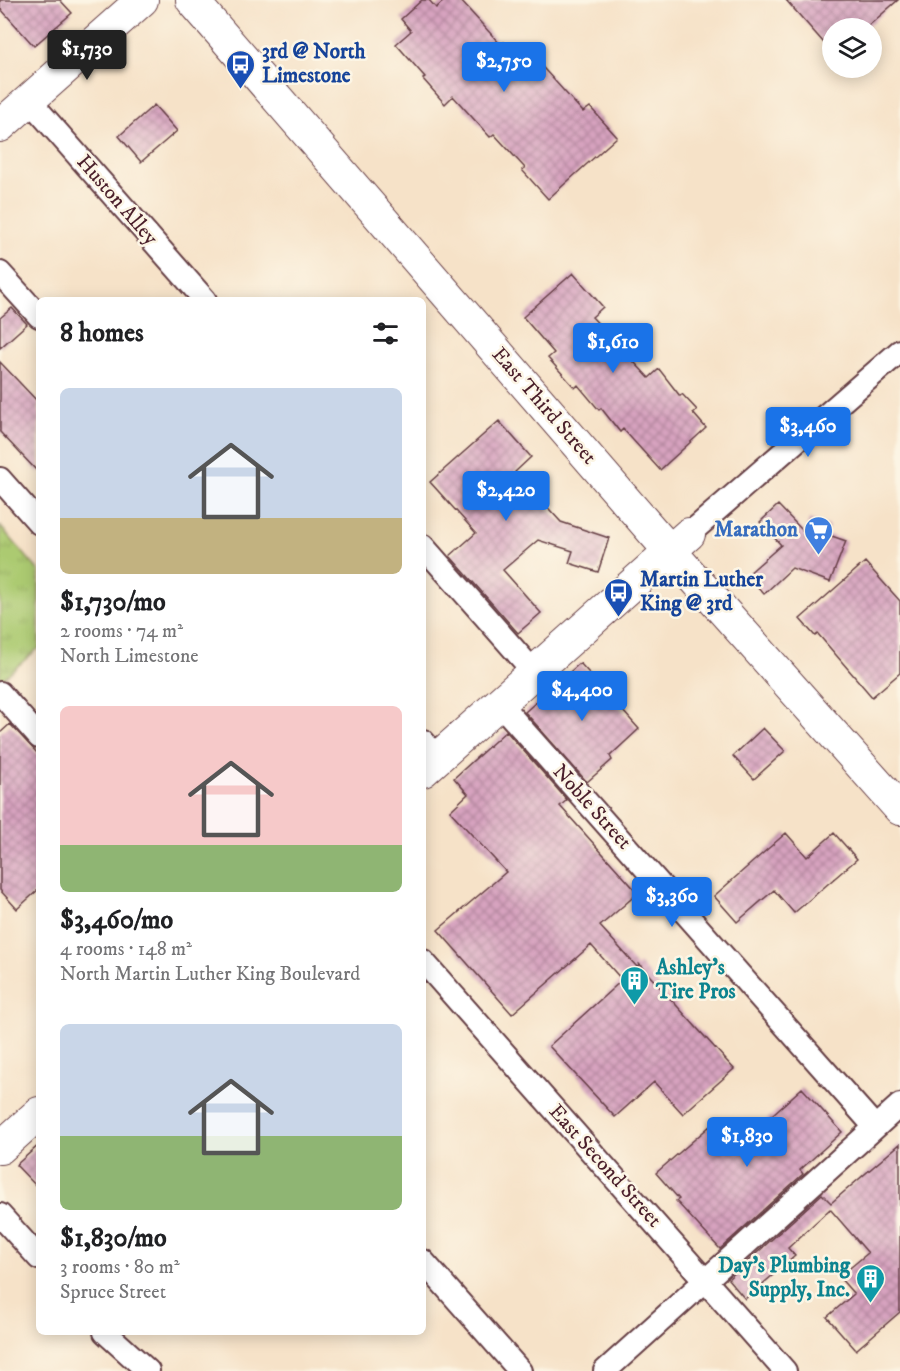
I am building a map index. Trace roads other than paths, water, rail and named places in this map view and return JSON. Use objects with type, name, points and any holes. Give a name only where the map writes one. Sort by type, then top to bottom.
[{"type":"main road","points":[[0,126],[142,0]]},
{"type":"main road","name":"East Third Street","points":[[192,0],[653,532],[680,542],[900,809]]},
{"type":"main road","points":[[428,757],[500,703],[680,542]]},
{"type":"main road","points":[[0,1148],[36,1116]]},
{"type":"street","name":"Huston Alley","points":[[29,100],[202,297]]},
{"type":"street","points":[[0,273],[36,313]]},
{"type":"street","points":[[680,542],[900,351]]},
{"type":"street","points":[[0,479],[36,520]]},
{"type":"street","points":[[426,549],[534,672]]},
{"type":"street","points":[[0,693],[36,734]]},
{"type":"street","name":"Noble Street","points":[[500,703],[875,1127]]},
{"type":"street","name":"East Second Street","points":[[426,964],[785,1371]]},
{"type":"street","points":[[605,1371],[900,1105]]},
{"type":"street","points":[[0,1215],[36,1255]]},
{"type":"street","points":[[426,1264],[520,1371]]},
{"type":"street","points":[[108,1335],[148,1371]]},
{"type":"place","name":"3rd @ North Limestone","points":[[241,90]]},
{"type":"place","name":"Marathon","points":[[819,556]]},
{"type":"place","name":"Martin Luther King @ 3rd","points":[[619,618]]},
{"type":"place","name":"Ashley's Tire Pros","points":[[635,1006]]},
{"type":"place","name":"Day's Plumbing Supply, Inc.","points":[[871,1304]]}]
